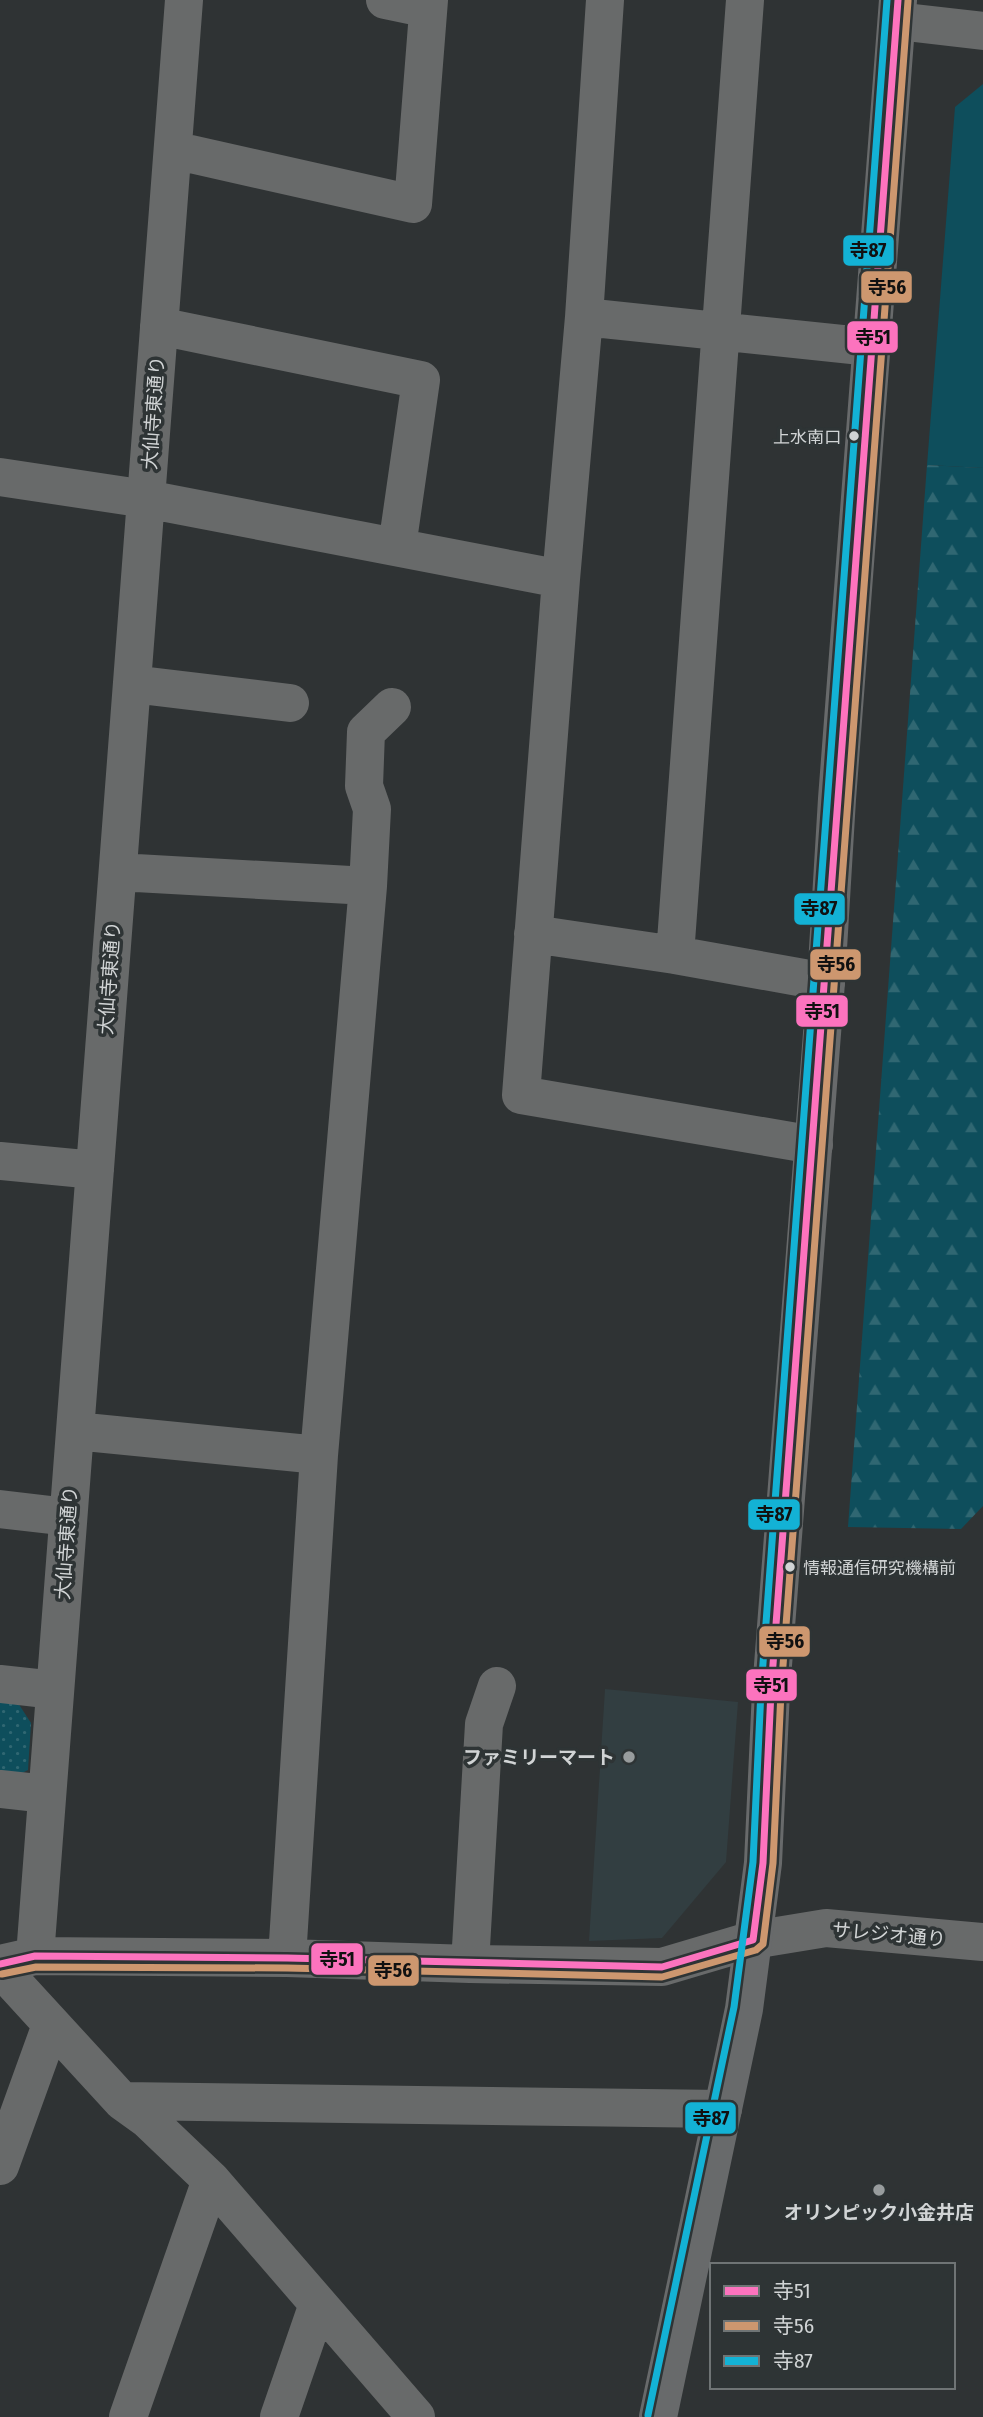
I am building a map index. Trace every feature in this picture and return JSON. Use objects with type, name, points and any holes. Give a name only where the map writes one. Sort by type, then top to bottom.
[{"type":"main road","points":[[658,2417],[744,2009],[763,1863],[771,1691],[897,11]]},
{"type":"street","name":"大仙寺東通り","points":[[12,1963],[47,1794],[184,0]]},
{"type":"street","points":[[173,150],[413,204],[428,5],[385,0]]},
{"type":"street","points":[[605,0],[584,317],[521,1095],[814,1145]]},
{"type":"street","points":[[675,955],[745,0]]},
{"type":"street","points":[[897,11],[983,31]]},
{"type":"street","points":[[584,317],[871,347]]},
{"type":"street","points":[[159,326],[421,380],[397,547]]},
{"type":"street","points":[[0,477],[146,499],[561,579]]},
{"type":"street","points":[[132,684],[290,703]]},
{"type":"street","points":[[287,1958],[319,1455],[368,887],[372,809],[364,786],[366,732],[392,707]]},
{"type":"street","points":[[118,872],[368,887]]},
{"type":"street","points":[[533,934],[675,955],[826,982]]},
{"type":"street","points":[[0,1161],[95,1170]]},
{"type":"street","points":[[75,1431],[319,1455]]},
{"type":"street","points":[[0,1509],[68,1517]]},
{"type":"street","points":[[0,1684],[55,1690]]},
{"type":"street","points":[[470,1964],[484,1724],[497,1686]]},
{"type":"street","points":[[0,1789],[47,1794]]},
{"type":"street","name":"サレジオ通り","points":[[12,1963],[287,1958],[662,1967],[753,1940],[826,1928],[983,1942]]},
{"type":"street","points":[[12,1963],[51,2025],[122,2101],[147,2119],[211,2180],[416,2417]]},
{"type":"street","points":[[0,2166],[51,2025]]},
{"type":"street","points":[[122,2101],[723,2109]]},
{"type":"street","points":[[128,2417],[211,2180]]},
{"type":"street","points":[[279,2417],[317,2304]]},
{"type":"shaded area","points":[[605,1689],[738,1702],[726,1862],[662,1938],[589,1941]]},
{"type":"green space","points":[[983,84],[983,468],[927,465],[955,107]]},
{"type":"green space","points":[[927,465],[983,468],[983,1506],[961,1529],[848,1527]]},
{"type":"green space","points":[[0,1700],[18,1703],[31,1723],[28,1770],[12,1778],[0,1776]]},
{"type":"transit line","name":"寺87","points":[[648,2415],[734,2007],[753,1862],[761,1690],[887,0]]},
{"type":"transit line","name":"寺51","points":[[0,1964],[35,1956],[287,1958],[662,1967],[753,1940],[763,1863],[771,1691],[898,0]]},
{"type":"transit line","name":"寺56","points":[[2,1974],[36,1967],[287,1968],[662,1977],[756,1950],[763,1944],[773,1863],[781,1692],[908,1]]},
{"type":"place","name":"上水南口","points":[[854,436]]},
{"type":"place","name":"情報通信研究機構前","points":[[790,1567]]},
{"type":"place","name":"ファミリーマート","points":[[629,1757]]},
{"type":"place","name":"オリンピック小金井店","points":[[879,2190]]}]
